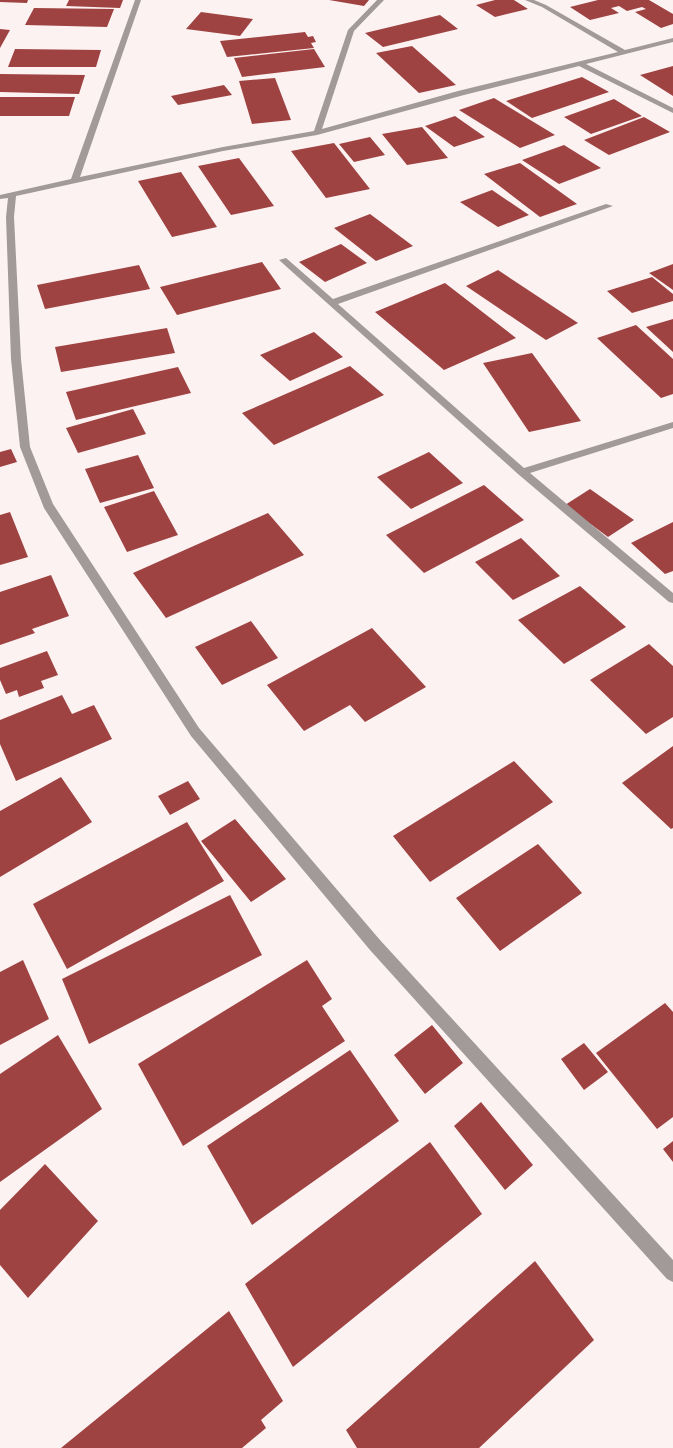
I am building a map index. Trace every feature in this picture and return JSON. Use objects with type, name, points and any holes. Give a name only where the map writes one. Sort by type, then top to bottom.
[{"type":"street","points":[[75,180],[138,0]]},
{"type":"street","points":[[317,133],[352,30],[381,0]]},
{"type":"street","points":[[528,0],[544,6],[623,52]]},
{"type":"street","points":[[673,40],[461,93],[317,133],[223,149],[6,196],[10,217],[16,359],[25,447],[48,505],[195,732],[375,945],[673,1273]]},
{"type":"street","points":[[578,64],[673,111]]},
{"type":"street","points":[[331,304],[609,206]]},
{"type":"street","points":[[283,260],[522,472],[673,599]]},
{"type":"street","points":[[522,472],[673,425]]},
{"type":"building","points":[[0,0],[28,0],[27,3],[0,2]]},
{"type":"building","points":[[69,0],[123,0],[120,8],[66,6]]},
{"type":"building","points":[[329,0],[369,0],[364,6]]},
{"type":"building","points":[[495,0],[514,0],[528,9],[495,17],[476,5]]},
{"type":"building","points":[[598,0],[649,0],[673,14],[673,24],[661,28],[635,12],[646,9],[642,7],[627,11],[619,6],[611,8],[619,13],[590,20],[570,7]]},
{"type":"building","points":[[34,8],[114,9],[107,27],[25,25]]},
{"type":"building","points":[[201,12],[253,19],[240,36],[186,29]]},
{"type":"building","points":[[440,15],[458,29],[383,47],[365,33]]},
{"type":"building","points":[[0,29],[10,30],[0,48]]},
{"type":"building","points":[[305,32],[308,37],[313,36],[316,42],[311,43],[314,48],[227,57],[220,41]]},
{"type":"building","points":[[412,46],[456,85],[419,93],[376,53]]},
{"type":"building","points":[[15,49],[101,50],[96,67],[8,67]]},
{"type":"building","points":[[314,49],[325,67],[242,77],[234,58]]},
{"type":"building","points":[[673,66],[673,96],[640,75]]},
{"type":"building","points":[[0,74],[85,75],[79,94],[0,92]]},
{"type":"building","points":[[582,77],[609,92],[532,118],[506,101]]},
{"type":"building","points":[[275,78],[291,120],[252,124],[239,81]]},
{"type":"building","points":[[224,85],[232,95],[178,105],[171,96]]},
{"type":"building","points":[[0,97],[75,97],[69,116],[0,116]]},
{"type":"building","points":[[494,98],[555,135],[520,148],[459,110]]},
{"type":"building","points":[[614,99],[642,116],[591,134],[564,117]]},
{"type":"building","points":[[455,116],[485,137],[454,147],[425,126]]},
{"type":"building","points":[[644,117],[670,132],[609,155],[584,140]]},
{"type":"building","points":[[422,127],[448,158],[407,165],[382,134]]},
{"type":"building","points":[[370,137],[385,155],[354,162],[339,144]]},
{"type":"building","points":[[334,143],[370,189],[326,198],[291,151]]},
{"type":"building","points":[[564,145],[601,168],[559,184],[522,160]]},
{"type":"building","points":[[239,158],[274,206],[231,215],[198,166]]},
{"type":"building","points":[[520,163],[577,204],[540,217],[484,174]]},
{"type":"building","points":[[181,172],[217,227],[172,237],[138,181]]},
{"type":"building","points":[[492,190],[529,215],[498,227],[460,202]]},
{"type":"building","points":[[370,214],[413,246],[376,261],[334,228]]},
{"type":"building","points":[[341,244],[367,263],[325,282],[299,262]]},
{"type":"building","points":[[262,262],[281,289],[177,315],[160,287]]},
{"type":"building","points":[[673,264],[673,290],[649,273]]},
{"type":"building","points":[[139,265],[150,289],[45,309],[37,285]]},
{"type":"building","points":[[498,270],[578,323],[546,340],[466,286]]},
{"type":"building","points":[[652,277],[673,294],[673,301],[632,313],[607,291]]},
{"type":"building","points":[[445,283],[516,338],[444,370],[375,312]]},
{"type":"building","points":[[673,319],[673,352],[646,327]]},
{"type":"building","points":[[636,325],[673,359],[673,394],[661,398],[597,338]]},
{"type":"building","points":[[167,328],[175,353],[61,372],[55,347]]},
{"type":"building","points":[[314,332],[343,357],[290,381],[260,355]]},
{"type":"building","points":[[532,353],[581,421],[529,432],[483,363]]},
{"type":"building","points":[[350,366],[384,395],[274,445],[242,413]]},
{"type":"building","points":[[178,367],[191,393],[76,420],[66,392]]},
{"type":"building","points":[[133,409],[146,434],[78,453],[66,428]]},
{"type":"building","points":[[11,449],[17,462],[0,467],[0,452]]},
{"type":"building","points":[[429,452],[463,483],[411,509],[377,477]]},
{"type":"building","points":[[138,455],[154,488],[100,503],[85,469]]},
{"type":"building","points":[[484,485],[524,520],[424,573],[386,535]]},
{"type":"building","points":[[590,489],[634,520],[608,537],[565,505]]},
{"type":"building","points":[[154,491],[178,535],[127,552],[104,507]]},
{"type":"building","points":[[10,512],[28,557],[0,565],[0,515]]},
{"type":"building","points":[[268,513],[304,555],[166,618],[133,573]]},
{"type":"building","points":[[673,522],[673,571],[665,574],[631,543]]},
{"type":"building","points":[[521,538],[560,576],[513,600],[475,562]]},
{"type":"building","points":[[51,575],[69,616],[32,629],[35,633],[0,645],[0,592]]},
{"type":"building","points":[[580,586],[626,627],[564,664],[518,620]]},
{"type":"building","points":[[251,621],[278,658],[222,685],[195,647]]},
{"type":"building","points":[[372,628],[426,687],[365,722],[350,705],[304,731],[267,685]]},
{"type":"building","points":[[649,644],[673,666],[673,717],[646,734],[590,680]]},
{"type":"building","points":[[47,651],[58,675],[41,681],[44,688],[19,697],[17,690],[6,694],[0,680],[0,668]]},
{"type":"building","points":[[62,695],[72,714],[94,705],[112,739],[16,781],[0,744],[0,720]]},
{"type":"building","points":[[673,746],[673,828],[671,829],[622,783]]},
{"type":"building","points":[[514,761],[553,802],[430,882],[393,836]]},
{"type":"building","points":[[61,777],[92,822],[0,877],[0,811]]},
{"type":"building","points":[[188,781],[200,799],[170,815],[158,796]]},
{"type":"building","points":[[235,819],[286,879],[251,902],[201,841]]},
{"type":"building","points":[[187,822],[224,881],[67,969],[33,904]]},
{"type":"building","points":[[538,844],[582,893],[500,951],[456,898]]},
{"type":"building","points":[[230,895],[262,955],[89,1044],[62,979]]},
{"type":"building","points":[[23,960],[49,1019],[0,1045],[0,972]]},
{"type":"building","points":[[307,960],[332,999],[322,1006],[345,1041],[183,1146],[138,1064]]},
{"type":"building","points":[[665,1003],[673,1012],[673,1117],[657,1129],[596,1053]]},
{"type":"building","points":[[432,1025],[463,1063],[425,1094],[394,1055]]},
{"type":"building","points":[[58,1035],[102,1109],[0,1182],[0,1074]]},
{"type":"building","points":[[584,1043],[608,1072],[584,1090],[561,1059]]},
{"type":"building","points":[[350,1050],[399,1121],[252,1225],[207,1146]]},
{"type":"building","points":[[481,1102],[533,1165],[505,1190],[454,1126]]},
{"type":"building","points":[[673,1141],[673,1162],[663,1149]]},
{"type":"building","points":[[430,1142],[482,1214],[293,1367],[245,1284]]},
{"type":"building","points":[[45,1164],[98,1221],[28,1298],[0,1265],[0,1210]]},
{"type":"building","points":[[535,1261],[594,1340],[479,1448],[357,1448],[346,1430]]},
{"type":"building","points":[[229,1311],[283,1401],[261,1420],[266,1428],[242,1448],[61,1448]]}]
